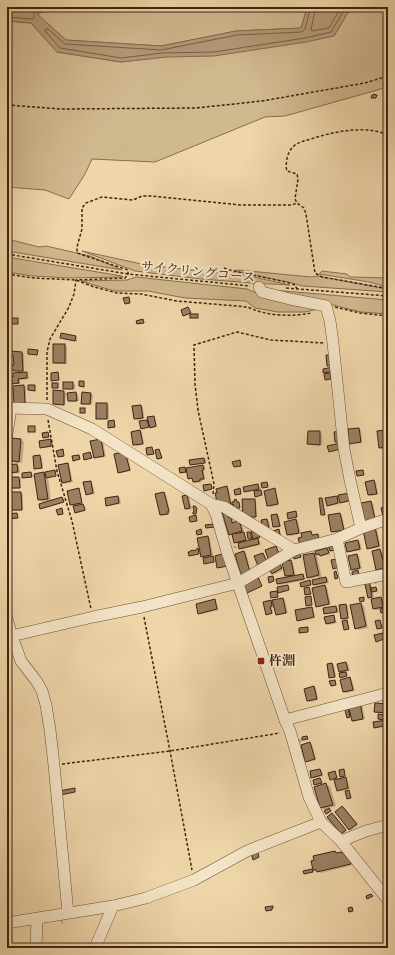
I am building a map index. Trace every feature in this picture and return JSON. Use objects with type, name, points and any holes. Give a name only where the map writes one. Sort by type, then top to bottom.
[{"type":"street","points":[[259,287],[262,292],[326,306],[333,343],[344,449],[361,528]]},
{"type":"street","points":[[7,434],[9,408],[47,409],[92,429],[211,504],[224,507],[294,550]]},
{"type":"street","points":[[211,504],[216,514],[227,552],[290,731],[310,797],[321,822],[341,841],[388,900]]},
{"type":"street","points":[[9,636],[142,607],[238,583],[294,550],[337,539],[361,528],[388,519]]},
{"type":"street","points":[[337,539],[346,582],[388,574]]},
{"type":"street","points":[[7,619],[9,636],[21,661],[42,691],[46,705],[54,765],[68,913]]},
{"type":"street","points":[[285,720],[388,693]]},
{"type":"street","points":[[7,923],[113,906],[146,898],[194,880],[247,851],[321,822]]},
{"type":"street","points":[[341,841],[366,831],[388,825]]},
{"type":"street","points":[[95,948],[113,906]]},
{"type":"street","points":[[36,948],[37,919]]},
{"type":"path","points":[[7,105],[61,110],[196,108],[269,100],[365,83],[388,76]]},
{"type":"path","points":[[297,204],[295,200],[298,179],[297,174],[288,171],[286,166],[291,148],[298,143],[330,132],[367,130],[388,134]]},
{"type":"path","points":[[7,274],[33,278],[76,280],[126,278],[128,270],[77,253],[77,247],[82,229],[82,208],[86,203],[102,196],[133,200],[142,196],[151,196],[240,204],[297,204],[304,208],[306,214],[316,273],[322,277],[385,288],[388,291]]},
{"type":"path","name":"サイクリングコース","points":[[7,254],[128,274],[259,287]]},
{"type":"path","points":[[224,268],[290,283],[295,285],[297,289]]},
{"type":"path","points":[[76,280],[94,287],[117,293],[141,294],[177,301],[248,307],[253,310],[270,314],[303,315],[314,312]]},
{"type":"path","points":[[76,280],[74,294],[69,307],[50,339],[47,352],[47,409],[57,471],[72,521],[93,617]]},
{"type":"path","points":[[280,288],[388,296]]},
{"type":"path","points":[[327,309],[332,306],[360,313],[388,316]]},
{"type":"path","points":[[211,504],[214,484],[198,410],[195,384],[194,345],[237,332],[271,340],[333,343]]},
{"type":"path","points":[[142,607],[194,880]]},
{"type":"path","points":[[54,765],[170,750],[290,731]]},
{"type":"shaded area","points":[[107,7],[307,8],[301,28],[236,31],[161,46],[66,40],[37,14],[51,8],[96,9]]},
{"type":"shaded area","points":[[362,7],[388,7],[388,87],[285,116],[265,117],[155,162],[92,159],[85,174],[69,199],[45,190],[7,187],[7,21],[31,23],[57,52],[121,62],[334,36],[350,9]]},
{"type":"shaded area","points":[[7,239],[39,247],[46,246],[90,256],[122,270],[7,251]]},
{"type":"shaded area","points":[[82,251],[146,265],[235,273],[290,285],[201,279],[135,271]]},
{"type":"shaded area","points":[[7,257],[123,277],[71,278],[32,276],[7,272]]},
{"type":"shaded area","points":[[238,270],[311,277],[318,276],[386,289],[388,292],[303,286],[234,271]]},
{"type":"shaded area","points":[[322,271],[347,274],[350,277],[388,278],[388,287],[369,282],[319,274]]},
{"type":"shaded area","points":[[136,277],[247,289],[274,299],[322,308],[305,312],[278,312],[255,308],[246,301],[185,298],[148,291],[114,291],[81,281],[127,280]]},
{"type":"shaded area","points":[[272,290],[388,300],[388,314],[361,312]]},
{"type":"water","points":[[7,7],[107,7],[96,9],[51,8],[37,14],[66,40],[161,46],[236,31],[301,28],[307,8],[299,7],[362,7],[350,9],[334,36],[306,42],[214,56],[167,57],[121,62],[57,52],[31,23],[7,21]]},
{"type":"building","points":[[372,95],[377,95],[376,98],[371,98]]},
{"type":"building","points":[[129,297],[130,303],[125,304],[123,298]]},
{"type":"building","points":[[188,307],[191,313],[183,316],[181,310]]},
{"type":"building","points":[[190,314],[198,314],[198,318],[190,318]]},
{"type":"building","points":[[11,318],[18,318],[18,324],[11,324]]},
{"type":"building","points":[[143,319],[144,323],[137,324],[136,321]]},
{"type":"building","points":[[61,333],[76,336],[75,341],[60,338]]},
{"type":"building","points":[[53,344],[65,344],[65,363],[53,363]]},
{"type":"building","points":[[28,349],[38,350],[37,355],[28,354]]},
{"type":"building","points":[[10,351],[22,352],[23,371],[11,370],[11,365],[14,365],[13,355],[11,355]]},
{"type":"building","points":[[326,355],[333,355],[334,365],[327,366]]},
{"type":"building","points":[[333,367],[334,371],[323,373],[323,369]]},
{"type":"building","points":[[27,372],[27,378],[18,379],[19,383],[12,384],[11,377],[13,377],[13,373]]},
{"type":"building","points":[[58,372],[59,380],[51,381],[51,373]]},
{"type":"building","points":[[330,373],[331,379],[325,380],[324,374]]},
{"type":"building","points":[[79,381],[84,381],[84,387],[79,386]]},
{"type":"building","points":[[63,382],[73,382],[73,389],[63,389]]},
{"type":"building","points":[[52,383],[58,383],[58,388],[52,388]]},
{"type":"building","points":[[24,385],[25,403],[14,404],[13,386]]},
{"type":"building","points":[[28,385],[35,385],[35,391],[28,390]]},
{"type":"building","points":[[53,390],[64,391],[64,405],[53,404]]},
{"type":"building","points":[[76,392],[77,401],[68,401],[67,393]]},
{"type":"building","points":[[82,392],[91,393],[90,404],[81,404]]},
{"type":"building","points":[[96,403],[107,403],[107,419],[96,419]]},
{"type":"building","points":[[141,405],[143,418],[134,419],[132,406]]},
{"type":"building","points":[[80,408],[85,408],[85,413],[80,413]]},
{"type":"building","points":[[154,416],[156,426],[150,428],[147,417]]},
{"type":"building","points":[[114,420],[115,427],[108,428],[108,421]]},
{"type":"building","points":[[147,420],[149,427],[141,429],[139,421]]},
{"type":"building","points":[[28,426],[35,426],[35,432],[28,432]]},
{"type":"building","points":[[359,428],[361,442],[349,444],[348,429]]},
{"type":"building","points":[[140,430],[143,444],[133,445],[131,432]]},
{"type":"building","points":[[385,430],[388,447],[379,448],[377,431]]},
{"type":"building","points":[[308,431],[320,431],[320,445],[307,444]]},
{"type":"building","points":[[341,431],[342,441],[335,442],[334,432]]},
{"type":"building","points":[[48,432],[49,437],[43,438],[42,433]]},
{"type":"building","points":[[11,438],[21,439],[19,462],[7,460],[7,448],[10,449]]},
{"type":"building","points":[[51,439],[51,446],[40,448],[39,441]]},
{"type":"building","points":[[101,439],[104,456],[94,458],[90,441]]},
{"type":"building","points":[[340,443],[341,449],[329,452],[327,446]]},
{"type":"building","points":[[152,447],[154,454],[147,455],[146,448]]},
{"type":"building","points":[[63,449],[64,456],[58,457],[56,451]]},
{"type":"building","points":[[159,449],[162,458],[157,459],[155,450]]},
{"type":"building","points":[[90,452],[92,458],[84,460],[83,454]]},
{"type":"building","points":[[125,452],[130,470],[118,473],[114,454]]},
{"type":"building","points":[[40,455],[42,468],[34,469],[33,456]]},
{"type":"building","points":[[79,455],[80,459],[73,461],[72,456]]},
{"type":"building","points":[[204,458],[205,463],[190,465],[189,460]]},
{"type":"building","points":[[240,460],[241,466],[234,467],[232,462]]},
{"type":"building","points":[[68,463],[71,481],[62,483],[58,465]]},
{"type":"building","points":[[17,464],[18,472],[7,473],[7,465]]},
{"type":"building","points":[[203,465],[204,469],[202,470],[204,479],[193,482],[192,478],[188,479],[186,468]]},
{"type":"building","points":[[185,467],[186,472],[180,473],[179,468]]},
{"type":"building","points":[[55,470],[56,476],[46,478],[45,472]]},
{"type":"building","points":[[363,470],[364,475],[357,476],[356,471]]},
{"type":"building","points":[[31,472],[32,477],[22,478],[22,473]]},
{"type":"building","points":[[44,472],[48,499],[38,500],[34,474]]},
{"type":"building","points":[[10,477],[19,477],[20,488],[10,488]]},
{"type":"building","points":[[374,480],[377,494],[368,495],[365,482]]},
{"type":"building","points":[[91,481],[93,493],[86,495],[83,482]]},
{"type":"building","points":[[267,482],[268,487],[262,488],[261,483]]},
{"type":"building","points":[[211,484],[212,489],[204,491],[203,485]]},
{"type":"building","points":[[258,484],[259,489],[244,492],[243,487]]},
{"type":"building","points":[[227,486],[231,506],[217,502],[215,493],[217,493],[216,489]]},
{"type":"building","points":[[7,488],[9,488],[9,497],[7,498]]},
{"type":"building","points":[[79,488],[82,503],[70,505],[67,491]]},
{"type":"building","points":[[240,488],[241,494],[235,495],[234,490]]},
{"type":"building","points":[[275,488],[278,504],[267,506],[264,491]]},
{"type":"building","points":[[261,490],[262,495],[255,497],[254,491]]},
{"type":"building","points":[[10,492],[21,492],[22,510],[11,510]]},
{"type":"building","points":[[164,492],[169,511],[168,514],[160,515],[155,494]]},
{"type":"building","points":[[350,493],[352,500],[340,503],[338,495]]},
{"type":"building","points":[[187,495],[190,508],[185,509],[182,496]]},
{"type":"building","points":[[118,496],[119,503],[106,506],[105,498]]},
{"type":"building","points":[[337,496],[338,503],[327,506],[325,498]]},
{"type":"building","points":[[62,497],[64,502],[40,509],[39,504]]},
{"type":"building","points":[[319,498],[322,498],[325,515],[321,515]]},
{"type":"building","points":[[236,499],[237,502],[239,502],[240,508],[233,508],[232,502]]},
{"type":"building","points":[[242,499],[255,499],[256,517],[243,517]]},
{"type":"building","points":[[371,501],[375,519],[365,521],[361,503]]},
{"type":"building","points":[[83,504],[85,510],[75,513],[73,506]]},
{"type":"building","points":[[388,505],[388,515],[383,516],[381,508]]},
{"type":"building","points":[[193,506],[197,508],[196,514],[193,514]]},
{"type":"building","points":[[62,508],[63,514],[58,515],[56,510]]},
{"type":"building","points":[[296,511],[297,517],[288,519],[287,513]]},
{"type":"building","points":[[222,512],[228,514],[229,518],[231,517],[232,523],[238,521],[242,531],[229,535]]},
{"type":"building","points":[[17,513],[18,518],[7,519],[7,514]]},
{"type":"building","points":[[340,513],[344,530],[331,532],[328,515]]},
{"type":"building","points":[[277,514],[280,526],[273,527],[271,515]]},
{"type":"building","points":[[196,515],[197,521],[190,522],[189,517]]},
{"type":"building","points":[[267,519],[269,529],[263,530],[261,520]]},
{"type":"building","points":[[296,519],[299,533],[287,535],[284,522]]},
{"type":"building","points":[[388,521],[388,538],[385,522]]},
{"type":"building","points":[[214,524],[215,527],[206,528],[205,525]]},
{"type":"building","points":[[375,527],[379,546],[367,549],[363,530]]},
{"type":"building","points":[[201,529],[202,534],[197,535],[196,531]]},
{"type":"building","points":[[279,529],[281,539],[273,531]]},
{"type":"building","points":[[256,530],[260,537],[253,539],[251,531]]},
{"type":"building","points":[[311,531],[312,535],[318,534],[319,540],[300,545],[298,538],[302,537],[301,533]]},
{"type":"building","points":[[244,532],[246,540],[234,543],[232,534]]},
{"type":"building","points":[[247,532],[250,532],[252,539],[248,539]]},
{"type":"building","points":[[208,536],[211,555],[201,557],[197,538]]},
{"type":"building","points":[[258,538],[259,544],[239,549],[238,543]]},
{"type":"building","points":[[358,540],[360,549],[347,552],[345,543]]},
{"type":"building","points":[[333,543],[335,550],[330,551],[328,546]]},
{"type":"building","points":[[276,546],[280,556],[269,561],[265,550]]},
{"type":"building","points":[[198,548],[199,554],[189,556],[188,552],[194,551]]},
{"type":"building","points":[[327,548],[329,553],[320,556],[319,554],[316,555],[315,551]]},
{"type":"building","points":[[380,549],[385,568],[376,570],[372,551]]},
{"type":"building","points":[[244,551],[250,572],[241,575],[235,554]]},
{"type":"building","points":[[299,552],[301,557],[294,559],[293,554]]},
{"type":"building","points":[[225,553],[228,566],[217,568],[215,556]]},
{"type":"building","points":[[263,553],[267,562],[258,566],[254,556]]},
{"type":"building","points":[[314,553],[319,575],[307,578],[303,555]]},
{"type":"building","points":[[357,554],[360,568],[351,570],[348,556]]},
{"type":"building","points":[[213,556],[214,562],[204,564],[203,558]]},
{"type":"building","points":[[338,559],[340,567],[333,569],[331,560]]},
{"type":"building","points":[[291,560],[294,575],[285,576],[282,562]]},
{"type":"building","points":[[279,563],[282,568],[272,574],[269,569]]},
{"type":"building","points":[[358,570],[359,575],[353,577],[352,572]]},
{"type":"building","points":[[336,571],[338,578],[335,579],[334,572]]},
{"type":"building","points":[[303,574],[304,579],[277,584],[276,579]]},
{"type":"building","points":[[257,575],[262,586],[247,593],[241,582]]},
{"type":"building","points":[[388,575],[388,584],[384,585],[382,576]]},
{"type":"building","points":[[273,576],[274,581],[269,583],[268,577]]},
{"type":"building","points":[[326,577],[327,582],[313,585],[312,580]]},
{"type":"building","points":[[369,579],[372,597],[368,598],[364,580]]},
{"type":"building","points":[[310,580],[311,585],[301,587],[300,583]]},
{"type":"building","points":[[288,585],[289,590],[278,593],[277,587]]},
{"type":"building","points":[[325,585],[329,604],[316,607],[312,588]]},
{"type":"building","points":[[388,585],[388,607],[384,586]]},
{"type":"building","points":[[309,587],[311,594],[305,595],[304,588]]},
{"type":"building","points":[[376,587],[377,591],[372,592],[371,588]]},
{"type":"building","points":[[277,591],[278,597],[271,598],[270,592]]},
{"type":"building","points":[[311,596],[312,605],[306,606],[305,597]]},
{"type":"building","points":[[364,597],[364,601],[360,602],[359,598]]},
{"type":"building","points":[[381,597],[383,607],[373,609],[371,599]]},
{"type":"building","points":[[283,598],[286,613],[276,615],[272,600]]},
{"type":"building","points":[[215,599],[217,609],[198,614],[196,604]]},
{"type":"building","points":[[271,600],[272,606],[270,607],[272,613],[266,615],[263,602]]},
{"type":"building","points":[[361,603],[366,626],[355,629],[350,605]]},
{"type":"building","points":[[346,604],[348,618],[341,619],[339,605]]},
{"type":"building","points":[[336,606],[337,612],[324,614],[323,608]]},
{"type":"building","points":[[312,607],[314,617],[297,621],[295,610]]},
{"type":"building","points":[[384,608],[385,612],[381,613],[380,609]]},
{"type":"building","points":[[334,615],[335,622],[326,624],[324,617]]},
{"type":"building","points":[[347,620],[349,629],[344,630],[342,621]]},
{"type":"building","points":[[380,620],[382,628],[377,629],[375,621]]},
{"type":"building","points":[[388,623],[388,637],[386,638],[384,624]]},
{"type":"building","points":[[308,627],[308,632],[299,633],[299,628]]},
{"type":"building","points":[[383,633],[384,639],[376,642],[374,635]]},
{"type":"building","points":[[346,662],[348,670],[339,672],[337,664]]},
{"type":"building","points":[[332,663],[335,677],[329,678],[327,664]]},
{"type":"building","points":[[346,672],[347,676],[340,678],[339,673]]},
{"type":"building","points":[[350,677],[353,690],[343,692],[340,680]]},
{"type":"building","points":[[335,680],[336,685],[331,686],[329,681]]},
{"type":"building","points":[[314,686],[317,699],[307,701],[304,689]]},
{"type":"building","points":[[360,702],[363,719],[352,721],[348,705]]},
{"type":"building","points":[[375,703],[388,704],[387,713],[374,712]]},
{"type":"building","points":[[348,709],[350,717],[347,718],[345,710]]},
{"type":"building","points":[[378,714],[385,715],[384,720],[378,719]]},
{"type":"building","points":[[387,720],[388,725],[374,728],[373,722]]},
{"type":"building","points":[[307,736],[308,739],[302,740],[302,737]]},
{"type":"building","points":[[310,742],[315,759],[305,762],[301,745]]},
{"type":"building","points":[[320,769],[322,775],[311,778],[310,771]]},
{"type":"building","points":[[344,769],[345,776],[340,777],[339,770]]},
{"type":"building","points":[[335,771],[337,778],[330,780],[328,773]]},
{"type":"building","points":[[346,777],[348,788],[337,791],[334,780]]},
{"type":"building","points":[[320,778],[322,783],[314,785],[313,780]]},
{"type":"building","points":[[326,783],[333,805],[320,808],[314,787]]},
{"type":"building","points":[[75,788],[75,792],[60,795],[59,791]]},
{"type":"building","points":[[349,790],[351,798],[347,799],[345,791]]},
{"type":"building","points":[[342,806],[357,824],[349,830],[335,812]]},
{"type":"building","points":[[329,808],[331,811],[326,814],[324,811]]},
{"type":"building","points":[[332,813],[346,830],[341,834],[327,817]]},
{"type":"building","points":[[257,850],[259,857],[253,860],[251,853]]},
{"type":"building","points":[[335,851],[336,853],[342,852],[351,864],[317,872],[316,870],[313,870],[311,861],[314,860],[313,856]]},
{"type":"building","points":[[312,869],[313,872],[304,874],[303,871]]},
{"type":"building","points":[[371,894],[373,896],[367,899],[366,896]]},
{"type":"building","points":[[273,906],[272,910],[266,911],[265,907]]},
{"type":"building","points":[[352,907],[353,911],[349,912],[348,908]]},
{"type":"building","points":[[157,945],[158,948],[151,948],[150,946]]},
{"type":"place","name":"杵淵","points":[[261,661]]}]
